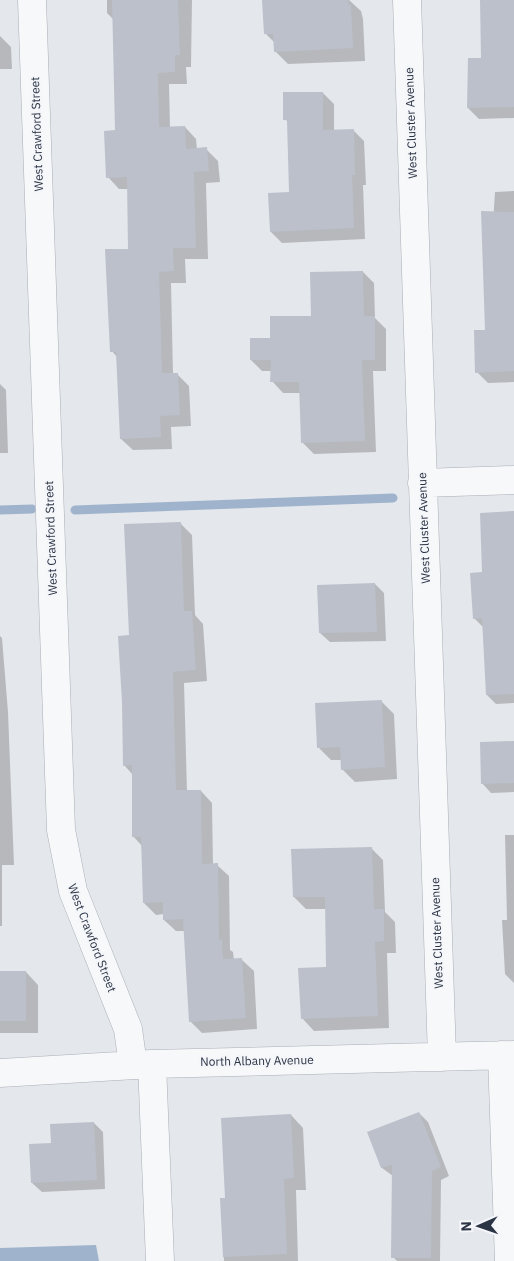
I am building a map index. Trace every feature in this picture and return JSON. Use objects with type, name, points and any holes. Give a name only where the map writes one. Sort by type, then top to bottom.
[{"type":"street","name":"West Crawford Street","points":[[32,0],[61,830],[73,891],[142,1064],[160,1261]]},
{"type":"street","name":"West Cluster Avenue","points":[[407,0],[442,1056]]},
{"type":"street","points":[[422,483],[514,480]]},
{"type":"street","name":"North Albany Avenue","points":[[0,1073],[142,1064],[508,1055]]},
{"type":"street","points":[[508,1055],[509,1261]]},
{"type":"water","points":[[96,1245],[99,1261],[0,1261],[0,1248]]},
{"type":"building","points":[[112,0],[178,0],[180,55],[175,55],[175,72],[158,73],[159,127],[185,126],[186,149],[207,147],[209,171],[194,172],[196,248],[173,248],[174,271],[159,272],[162,373],[178,373],[180,415],[160,416],[161,437],[120,439],[116,352],[110,352],[105,249],[128,249],[127,177],[106,178],[104,131],[115,130]]},
{"type":"building","points":[[262,0],[348,0],[349,5],[351,5],[353,48],[274,52],[273,34],[264,34]]},
{"type":"building","points":[[480,0],[514,0],[514,107],[467,108],[468,58],[481,58]]},
{"type":"building","points":[[283,92],[323,92],[323,130],[354,129],[355,175],[352,175],[354,228],[270,232],[268,193],[289,192],[287,120],[283,120]]},
{"type":"building","points":[[481,211],[514,212],[514,371],[475,373],[474,330],[485,330]]},
{"type":"building","points":[[363,271],[364,316],[375,316],[375,360],[362,360],[365,441],[301,443],[299,382],[270,382],[271,360],[250,360],[250,338],[270,338],[270,316],[311,316],[310,272]]},
{"type":"building","points":[[514,511],[514,694],[486,695],[482,618],[473,619],[470,573],[482,572],[480,513]]},
{"type":"building","points":[[181,522],[184,611],[192,611],[196,670],[173,672],[176,790],[201,790],[202,864],[218,863],[219,940],[222,939],[223,959],[242,958],[246,1018],[189,1022],[183,919],[163,920],[163,902],[143,903],[141,837],[132,837],[132,765],[123,766],[118,636],[129,635],[124,524]]},
{"type":"building","points":[[375,583],[377,632],[319,633],[317,585]]},
{"type":"building","points":[[382,700],[385,767],[341,770],[340,747],[317,748],[315,703]]},
{"type":"building","points":[[514,741],[514,783],[481,784],[480,742]]},
{"type":"building","points":[[372,847],[374,909],[384,909],[384,941],[375,942],[378,1016],[301,1019],[298,968],[326,967],[325,897],[293,897],[291,849]]},
{"type":"building","points":[[0,971],[26,971],[26,1021],[0,1021]]},
{"type":"building","points":[[419,1112],[441,1167],[432,1171],[431,1258],[391,1258],[392,1165],[381,1168],[367,1132]]},
{"type":"building","points":[[291,1114],[294,1178],[284,1179],[287,1254],[223,1257],[220,1198],[225,1198],[221,1118]]},
{"type":"building","points":[[94,1122],[97,1180],[31,1183],[29,1144],[51,1143],[50,1124]]},
{"type":"waterway","points":[[75,510],[393,498]]},
{"type":"waterway","points":[[0,510],[32,509]]}]
